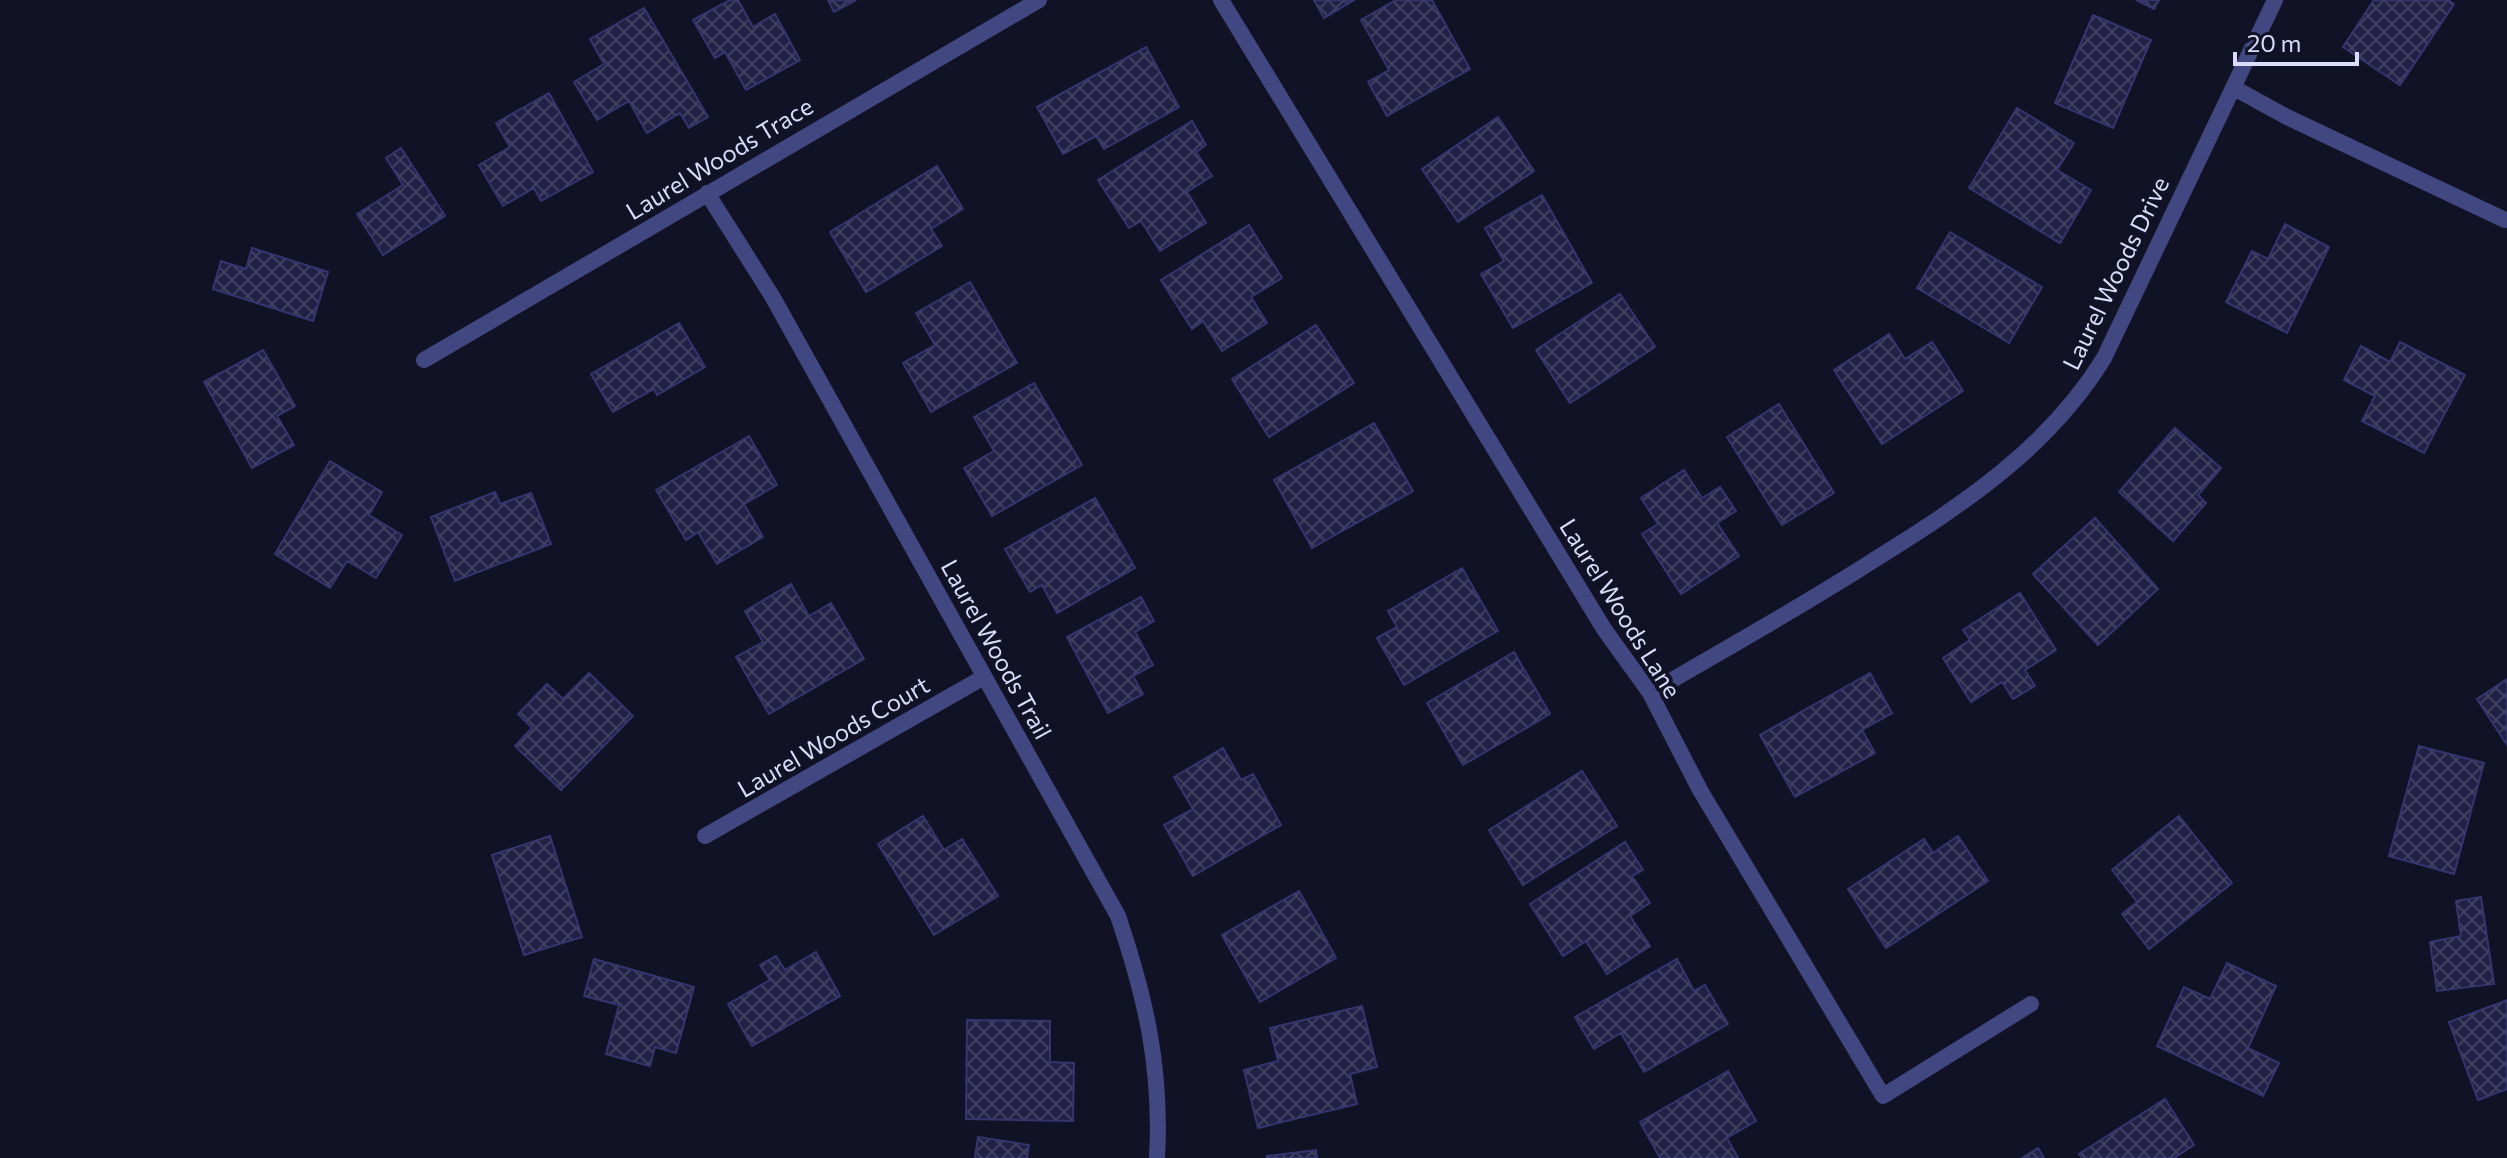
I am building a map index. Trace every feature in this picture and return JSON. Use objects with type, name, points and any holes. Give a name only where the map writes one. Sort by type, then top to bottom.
[{"type":"street","name":"Laurel Woods Trace","points":[[424,360],[1039,0]]},
{"type":"street","name":"Laurel Woods Lane","points":[[1221,0],[1604,629],[1650,693],[1700,790],[1883,1096],[2031,1004]]},
{"type":"street","name":"Laurel Woods Drive","points":[[1650,693],[1958,508],[2051,429],[2084,391],[2104,358],[2275,0]]},
{"type":"street","points":[[2234,88],[2287,117],[2505,220]]},
{"type":"street","name":"Laurel Woods Trail","points":[[707,193],[772,296],[1118,916],[1143,991],[1153,1045],[1160,1098],[1157,1158]]},
{"type":"street","name":"Laurel Woods Court","points":[[705,836],[984,677]]},
{"type":"building","points":[[730,0],[738,0],[753,27],[775,14],[800,60],[746,90],[725,52],[715,58],[693,20]]},
{"type":"building","points":[[828,0],[856,0],[834,12]]},
{"type":"building","points":[[1314,0],[1354,0],[1324,18]]},
{"type":"building","points":[[1396,0],[1432,0],[1470,69],[1387,116],[1368,82],[1389,70],[1361,20]]},
{"type":"building","points":[[2136,0],[2159,0],[2154,9]]},
{"type":"building","points":[[2374,0],[2448,0],[2454,4],[2400,85],[2343,47]]},
{"type":"building","points":[[644,8],[708,117],[689,128],[680,113],[647,133],[629,101],[597,120],[574,82],[604,64],[590,39]]},
{"type":"building","points":[[2093,15],[2151,40],[2113,128],[2055,103]]},
{"type":"building","points":[[1146,47],[1179,107],[1104,149],[1096,136],[1063,154],[1037,107]]},
{"type":"building","points":[[549,93],[593,172],[541,201],[534,188],[503,206],[479,165],[510,147],[496,123]]},
{"type":"building","points":[[2017,108],[2074,143],[2057,170],[2091,190],[2060,243],[1969,188]]},
{"type":"building","points":[[1498,117],[1534,171],[1458,222],[1422,169]]},
{"type":"building","points":[[1192,121],[1206,145],[1196,152],[1212,176],[1187,192],[1206,223],[1160,251],[1141,221],[1129,228],[1098,180]]},
{"type":"building","points":[[401,148],[445,216],[383,255],[357,214],[403,185],[386,158]]},
{"type":"building","points":[[937,166],[963,209],[931,229],[942,246],[866,292],[830,232]]},
{"type":"building","points":[[1542,195],[1592,283],[1513,328],[1481,274],[1504,261],[1485,228]]},
{"type":"building","points":[[2285,224],[2329,247],[2287,333],[2226,302],[2252,251],[2268,259]]},
{"type":"building","points":[[1249,225],[1282,278],[1251,297],[1267,323],[1222,351],[1203,321],[1192,329],[1161,280]]},
{"type":"building","points":[[1950,232],[2042,287],[2009,343],[1917,288]]},
{"type":"building","points":[[252,248],[328,272],[313,321],[213,289],[221,261],[246,269]]},
{"type":"building","points":[[970,282],[1017,363],[931,412],[903,363],[935,345],[916,313]]},
{"type":"building","points":[[1620,294],[1655,347],[1570,403],[1536,350]]},
{"type":"building","points":[[679,323],[705,367],[657,395],[654,389],[613,412],[591,374]]},
{"type":"building","points":[[1316,325],[1354,383],[1269,437],[1232,379]]},
{"type":"building","points":[[1889,334],[1905,359],[1932,342],[1963,391],[1882,444],[1834,370]]},
{"type":"building","points":[[2400,342],[2465,375],[2424,453],[2362,421],[2375,396],[2344,380],[2361,346],[2390,362]]},
{"type":"building","points":[[263,350],[295,406],[277,416],[294,445],[252,468],[204,382]]},
{"type":"building","points":[[1034,383],[1082,465],[992,516],[964,468],[994,451],[974,417]]},
{"type":"building","points":[[1779,404],[1834,493],[1782,525],[1727,437]]},
{"type":"building","points":[[1374,423],[1413,491],[1312,548],[1274,480]]},
{"type":"building","points":[[2175,428],[2221,468],[2198,495],[2206,503],[2173,541],[2119,492]]},
{"type":"building","points":[[749,436],[777,485],[744,504],[763,537],[717,564],[698,532],[686,540],[656,490]]},
{"type":"building","points":[[330,461],[382,492],[369,515],[402,535],[376,578],[347,561],[330,588],[275,554]]},
{"type":"building","points":[[1684,470],[1702,498],[1720,487],[1736,511],[1717,523],[1739,556],[1681,594],[1642,534],[1658,524],[1641,498]]},
{"type":"building","points":[[495,492],[500,504],[531,493],[551,544],[455,581],[431,517]]},
{"type":"building","points":[[1095,498],[1135,568],[1057,613],[1042,585],[1030,592],[1005,549]]},
{"type":"building","points":[[2095,518],[2158,589],[2098,645],[2033,574]]},
{"type":"building","points":[[1462,568],[1498,631],[1404,685],[1377,638],[1397,627],[1388,611]]},
{"type":"building","points":[[791,584],[809,616],[831,603],[864,659],[769,714],[736,657],[763,642],[745,611]]},
{"type":"building","points":[[2020,593],[2056,650],[2025,670],[2035,686],[2013,699],[2002,682],[1971,702],[1943,658],[1970,640],[1963,630]]},
{"type":"building","points":[[1141,597],[1154,621],[1135,632],[1153,665],[1133,676],[1143,694],[1108,713],[1067,637]]},
{"type":"building","points":[[1514,652],[1550,714],[1463,765],[1427,703]]},
{"type":"building","points":[[589,673],[633,716],[561,790],[515,746],[532,728],[518,714],[547,684],[563,699]]},
{"type":"building","points":[[1870,673],[1892,713],[1862,730],[1875,753],[1795,797],[1760,735]]},
{"type":"building","points":[[2507,679],[2507,745],[2477,699]]},
{"type":"building","points":[[2419,746],[2484,763],[2454,874],[2389,856]]},
{"type":"building","points":[[1223,748],[1241,780],[1253,774],[1281,825],[1193,876],[1164,825],[1193,809],[1174,777]]},
{"type":"building","points":[[1582,771],[1617,826],[1523,885],[1489,830]]},
{"type":"building","points":[[923,816],[944,850],[962,839],[998,896],[934,935],[878,844]]},
{"type":"building","points":[[2179,816],[2232,883],[2149,949],[2122,914],[2137,902],[2112,870]]},
{"type":"building","points":[[550,836],[582,937],[524,955],[492,855]]},
{"type":"building","points":[[1958,836],[1988,881],[1886,948],[1848,889],[1924,839],[1933,853]]},
{"type":"building","points":[[1625,842],[1643,870],[1632,876],[1650,903],[1630,916],[1650,946],[1607,974],[1586,941],[1563,956],[1530,904]]},
{"type":"building","points":[[1299,891],[1336,958],[1260,1002],[1222,935]]},
{"type":"building","points":[[2481,897],[2494,984],[2437,991],[2430,942],[2461,936],[2456,901]]},
{"type":"building","points":[[816,952],[840,996],[752,1046],[728,1004],[770,980],[760,965],[776,956],[785,970]]},
{"type":"building","points":[[594,959],[694,987],[676,1053],[655,1047],[650,1066],[606,1054],[619,1005],[584,996]]},
{"type":"building","points":[[1677,959],[1694,991],[1705,985],[1728,1024],[1644,1072],[1621,1033],[1594,1049],[1575,1017]]},
{"type":"building","points":[[2227,963],[2276,986],[2248,1048],[2279,1063],[2263,1096],[2157,1046],[2184,987],[2210,999]]},
{"type":"building","points":[[2507,1000],[2507,1089],[2478,1100],[2449,1022]]},
{"type":"building","points":[[1362,1006],[1377,1067],[1350,1074],[1357,1104],[1258,1128],[1244,1070],[1278,1061],[1270,1028]]},
{"type":"building","points":[[967,1020],[1050,1021],[1050,1062],[1074,1063],[1073,1121],[966,1119]]},
{"type":"building","points":[[1728,1071],[1756,1121],[1727,1138],[1738,1158],[1660,1158],[1640,1122]]},
{"type":"building","points":[[2165,1099],[2194,1145],[2174,1158],[2082,1158],[2079,1154]]},
{"type":"building","points":[[978,1137],[1029,1145],[1027,1158],[975,1158]]},
{"type":"building","points":[[2038,1148],[2044,1158],[2022,1158]]},
{"type":"building","points":[[1316,1150],[1317,1158],[1267,1158],[1267,1156]]}]
